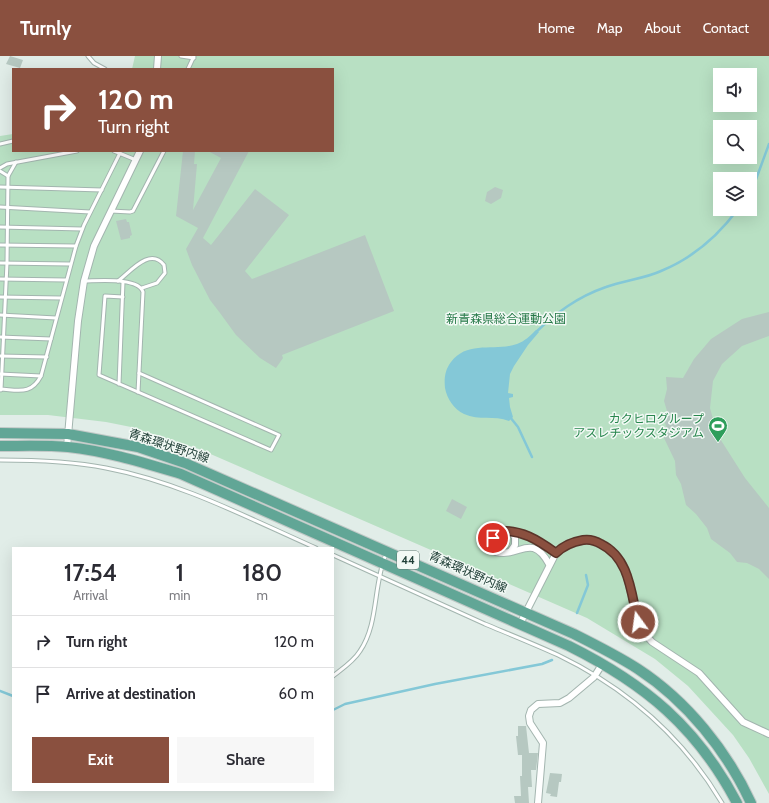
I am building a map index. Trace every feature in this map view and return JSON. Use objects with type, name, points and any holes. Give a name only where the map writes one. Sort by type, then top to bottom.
[{"type":"main road","name":"青森環状野内線","points":[[0,433],[68,434],[138,447],[186,462],[526,612],[609,652],[639,670],[662,688],[694,718],[714,741],[741,782],[751,803]]},
{"type":"main road","name":"青森環状野内線","points":[[0,446],[67,447],[138,461],[181,474],[520,624],[603,663],[650,695],[685,728],[713,761],[738,803]]},
{"type":"main road","points":[[324,537],[329,525]]},
{"type":"street","points":[[157,68],[158,56]]},
{"type":"street","points":[[67,447],[79,309],[84,281],[94,246],[140,152]]},
{"type":"street","points":[[550,564],[543,554],[534,547],[524,547],[504,554],[496,552],[492,546],[493,538],[498,531],[510,531],[528,535],[556,553]]},
{"type":"street","points":[[510,531],[515,537],[515,545],[510,552]]},
{"type":"street","points":[[520,624],[556,553],[569,543],[587,540],[597,542],[614,552],[625,569],[638,622],[644,633],[652,642],[699,673],[744,722],[769,734]]},
{"type":"street","points":[[538,803],[543,743],[530,723],[529,716],[531,710],[538,704],[560,703],[569,698],[596,675],[603,663]]},
{"type":"lane","points":[[88,56],[94,63],[103,68]]},
{"type":"lane","points":[[181,56],[194,57],[188,68]]},
{"type":"lane","points":[[0,144],[12,142]]},
{"type":"lane","points":[[8,176],[0,169],[16,162],[71,152]]},
{"type":"lane","points":[[117,152],[136,160]]},
{"type":"lane","points":[[111,211],[130,212],[133,210],[163,152]]},
{"type":"lane","points":[[16,162],[8,176],[7,263],[1,356],[1,390],[26,390],[33,387],[41,376],[76,246],[90,212],[120,153]]},
{"type":"lane","points":[[0,187],[102,190]]},
{"type":"lane","points":[[0,207],[90,212]]},
{"type":"lane","points":[[0,227],[82,230]]},
{"type":"lane","points":[[0,245],[76,246]]},
{"type":"lane","points":[[118,281],[146,259],[154,257],[157,258],[164,265],[165,273],[157,283],[142,288]]},
{"type":"lane","points":[[0,262],[70,264]]},
{"type":"lane","points":[[0,279],[66,280]]},
{"type":"lane","points":[[84,281],[133,282],[142,288],[144,292],[138,392]]},
{"type":"lane","points":[[119,384],[123,282]]},
{"type":"lane","points":[[123,297],[105,296],[99,375],[271,450],[279,435],[139,373]]},
{"type":"lane","points":[[0,297],[61,298]]},
{"type":"lane","points":[[0,315],[56,318]]},
{"type":"lane","points":[[2,337],[51,339]]},
{"type":"lane","points":[[1,356],[47,357]]},
{"type":"lane","points":[[1,374],[41,376]]},
{"type":"lane","points":[[0,460],[71,462],[141,476],[196,495],[314,547]]},
{"type":"lane","points":[[334,675],[359,652],[366,642],[372,620],[379,575],[387,551]]},
{"type":"lane","points":[[334,555],[558,655],[596,675],[622,692],[658,722],[698,766],[722,803]]},
{"type":"green space","name":"新青森県総合運動公園","points":[[135,56],[769,56],[769,794],[749,758],[733,735],[688,686],[655,659],[587,618],[199,449],[131,427],[106,422],[48,415],[0,415],[0,136],[12,134],[12,152],[334,152],[334,68],[132,68]]},
{"type":"water","points":[[536,330],[539,332],[528,345],[510,374],[508,393],[513,394],[513,397],[509,398],[513,417],[509,421],[498,418],[481,418],[470,416],[460,412],[454,406],[449,400],[446,392],[445,377],[449,365],[458,355],[473,349],[517,344],[525,340]]},
{"type":"building","points":[[10,56],[23,60],[20,68],[6,64]]},
{"type":"building","points":[[183,152],[195,152],[194,164],[197,164],[193,210],[221,158],[210,152],[248,152],[203,238],[211,245],[255,189],[289,215],[245,271],[252,279],[365,235],[394,311],[282,355],[283,358],[276,368],[260,358],[236,335],[210,300],[192,265],[186,249],[198,228],[176,216]]},
{"type":"building","points":[[495,187],[503,190],[501,198],[491,204],[485,201],[487,192]]},
{"type":"building","points":[[126,219],[127,222],[129,222],[132,235],[130,238],[121,240],[116,221]]},
{"type":"building","name":"カクヒログループ アスレチックスタジアム","points":[[769,312],[769,336],[742,346],[722,364],[713,381],[710,408],[717,434],[745,478],[769,508],[769,579],[759,569],[747,563],[737,562],[730,553],[711,539],[707,528],[696,514],[686,505],[681,484],[676,475],[675,461],[664,438],[667,429],[664,420],[667,411],[664,401],[667,389],[666,377],[683,378],[694,359],[711,339],[742,319]]},
{"type":"building","points":[[452,499],[467,507],[461,519],[446,511]]},
{"type":"building","points":[[518,726],[526,726],[529,753],[538,753],[536,770],[531,770],[532,787],[528,787],[529,803],[515,803],[514,796],[521,796],[520,776],[522,776],[522,755],[518,755],[516,736],[518,736]]},
{"type":"building","points":[[550,773],[562,774],[561,782],[559,782],[557,797],[550,796],[551,794],[546,793]]},
{"type":"waterway","points":[[757,177],[769,144]]},
{"type":"waterway","points":[[535,333],[559,312],[595,291],[654,274],[684,260],[713,237],[732,216]]},
{"type":"waterway","points":[[510,417],[518,427],[532,457]]},
{"type":"waterway","points":[[577,613],[588,585],[586,575]]},
{"type":"waterway","points":[[334,710],[345,704],[435,684],[542,664],[552,660]]},
{"type":"waterway","points":[[0,691],[12,696]]},
{"type":"place","name":"カクヒログループ アスレチックスタジアム","points":[[718,443]]},
{"type":"route","points":[[493,538],[498,531],[506,530],[518,532],[528,535],[541,542],[556,553],[569,543],[577,541],[587,540],[597,542],[607,547],[614,552],[625,569],[638,622]]}]
